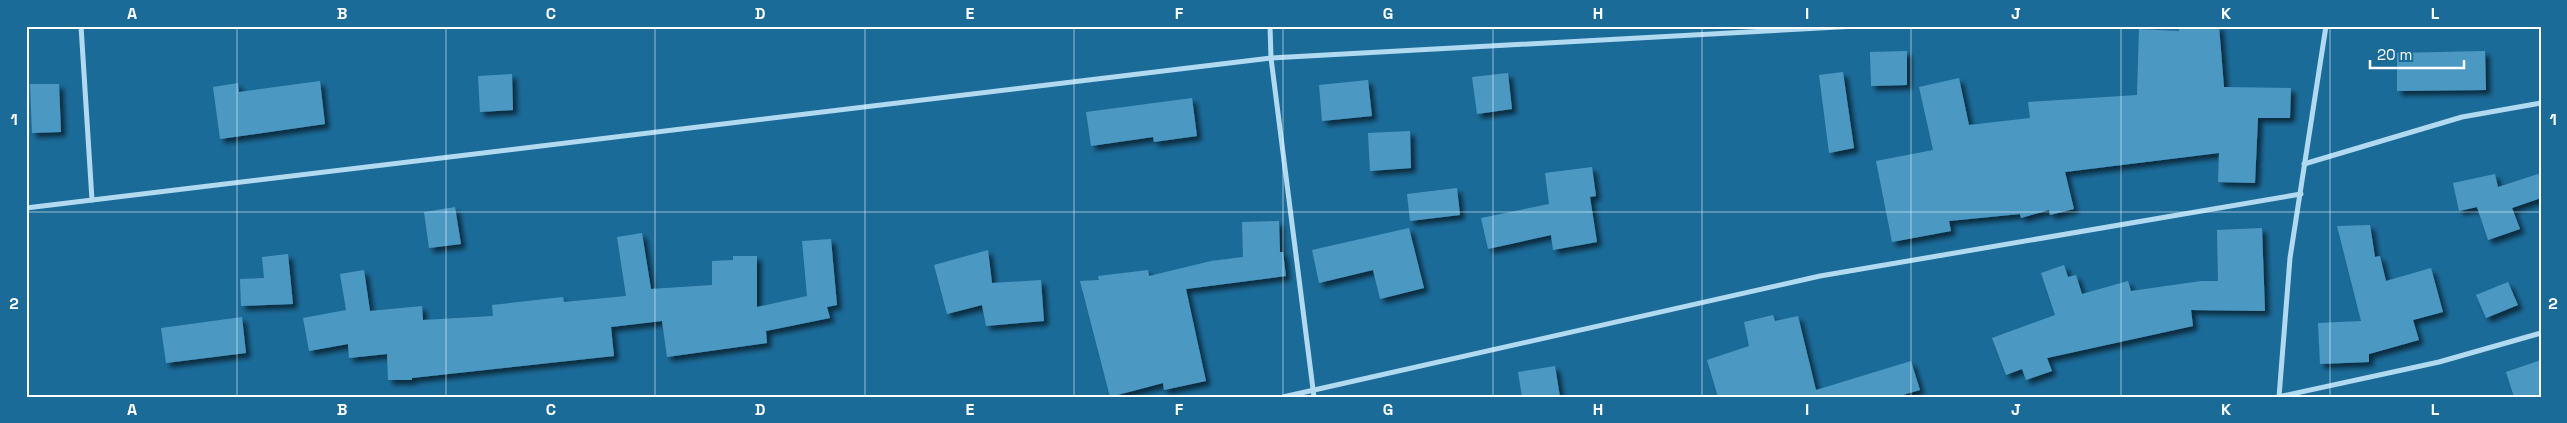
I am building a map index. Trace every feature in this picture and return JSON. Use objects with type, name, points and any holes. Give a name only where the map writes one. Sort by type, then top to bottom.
[{"type":"street","points":[[81,26],[92,200]]},
{"type":"street","points":[[1270,26],[1271,58],[1313,394]]},
{"type":"street","points":[[26,208],[1271,58],[1857,26]]},
{"type":"street","points":[[2326,26],[2290,258],[2279,397],[2439,362],[2541,333]]},
{"type":"street","points":[[2304,164],[2462,116],[2541,102]]},
{"type":"street","points":[[1283,397],[1313,394],[1820,276],[2301,194]]},
{"type":"building","points":[[2179,26],[2219,26],[2224,87],[2291,88],[2290,118],[2258,118],[2255,183],[2218,182],[2219,153],[2065,172],[2074,209],[2050,215],[2049,210],[2021,218],[2020,214],[1949,221],[1951,231],[1892,242],[1876,161],[1933,150],[1919,87],[1959,78],[1969,125],[2030,118],[2028,102],[2137,95],[2139,29],[2179,31]]},
{"type":"building","points":[[1907,51],[1907,85],[1871,86],[1870,52]]},
{"type":"building","points":[[2485,51],[2486,90],[2397,91],[2397,53]]},
{"type":"building","points":[[1843,72],[1854,148],[1829,153],[1819,75]]},
{"type":"building","points":[[1508,73],[1512,109],[1477,114],[1472,77]]},
{"type":"building","points":[[512,74],[513,110],[480,112],[478,76]]},
{"type":"building","points":[[1368,80],[1372,116],[1322,121],[1319,85]]},
{"type":"building","points":[[320,81],[325,124],[220,139],[213,87],[238,83],[239,92]]},
{"type":"building","points":[[30,84],[59,84],[61,132],[32,133]]},
{"type":"building","points":[[1192,98],[1197,136],[1154,142],[1153,137],[1091,146],[1086,112]]},
{"type":"building","points":[[1410,131],[1411,168],[1370,171],[1368,133]]},
{"type":"building","points":[[1592,167],[1596,196],[1590,197],[1597,242],[1553,250],[1551,235],[1488,249],[1481,218],[1549,204],[1545,173]]},
{"type":"building","points":[[2541,173],[2541,198],[2512,208],[2520,229],[2488,240],[2477,207],[2459,211],[2453,183],[2495,174],[2498,187]]},
{"type":"building","points":[[1457,188],[1460,215],[1410,221],[1407,194]]},
{"type":"building","points":[[455,207],[461,244],[429,248],[424,212]]},
{"type":"building","points":[[1279,221],[1280,252],[1283,252],[1286,276],[1186,289],[1206,381],[1164,390],[1163,383],[1110,397],[1080,281],[1099,280],[1098,276],[1148,270],[1149,276],[1211,261],[1243,257],[1242,222]]},
{"type":"building","points":[[2370,225],[2375,257],[2380,256],[2386,281],[2431,268],[2443,312],[2413,320],[2419,340],[2369,354],[2369,362],[2320,364],[2318,323],[2361,321],[2337,226]]},
{"type":"building","points":[[1409,228],[1424,288],[1380,299],[1373,270],[1319,283],[1312,250]]},
{"type":"building","points":[[2262,228],[2265,311],[2191,310],[2193,326],[2047,358],[2052,371],[2026,380],[2022,369],[2006,375],[1992,338],[2055,315],[2041,273],[2064,265],[2068,277],[2076,275],[2082,294],[2128,281],[2131,291],[2201,281],[2218,281],[2217,230]]},
{"type":"building","points":[[642,233],[651,289],[712,285],[712,261],[733,260],[733,256],[757,256],[757,307],[807,296],[802,241],[831,239],[837,305],[827,307],[830,318],[766,331],[767,343],[667,357],[662,321],[611,327],[614,356],[412,378],[412,380],[388,380],[387,354],[349,358],[348,344],[309,351],[303,318],[346,310],[340,274],[364,270],[370,311],[422,306],[423,320],[493,316],[492,305],[563,297],[564,302],[626,296],[617,237]]},
{"type":"building","points":[[988,250],[992,283],[1041,280],[1044,321],[986,326],[982,305],[947,314],[934,265]]},
{"type":"building","points":[[288,254],[293,304],[241,306],[240,279],[264,278],[262,257]]},
{"type":"building","points":[[2508,282],[2518,305],[2486,318],[2476,295]]},
{"type":"building","points":[[1773,315],[1775,321],[1798,316],[1816,390],[1911,361],[1920,390],[1896,397],[1718,397],[1707,360],[1749,346],[1744,322]]},
{"type":"building","points":[[242,317],[246,353],[166,363],[161,328]]},
{"type":"building","points":[[2541,360],[2541,397],[2514,397],[2506,372]]},
{"type":"building","points":[[1555,366],[1560,397],[1522,397],[1518,372]]}]
